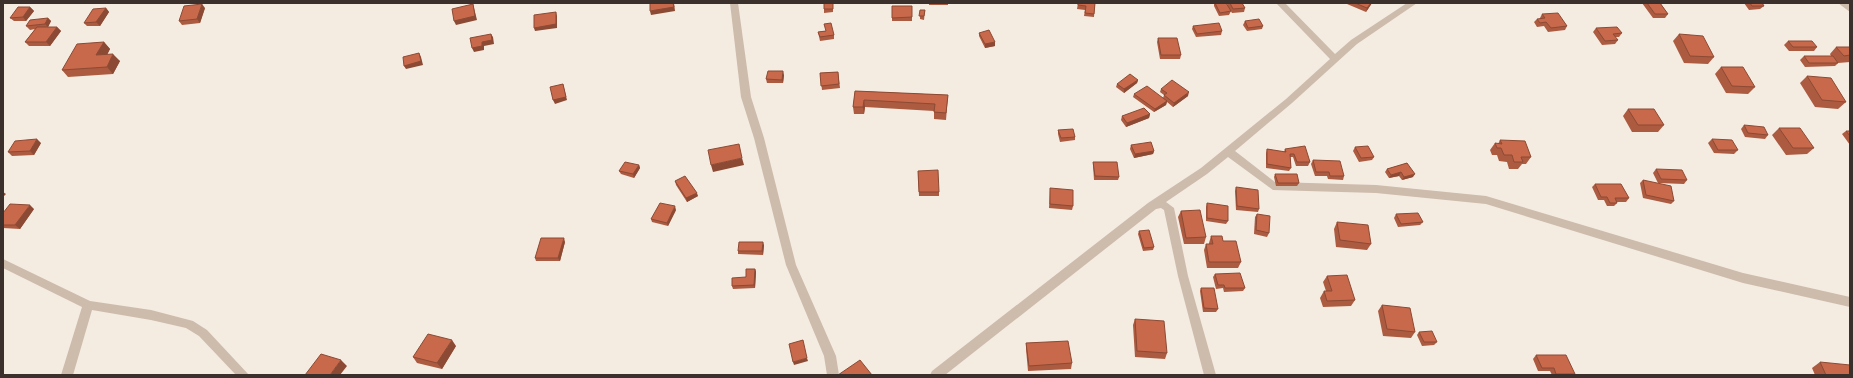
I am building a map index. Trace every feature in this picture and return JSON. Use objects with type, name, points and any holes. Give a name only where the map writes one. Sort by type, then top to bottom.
[{"type":"street","points":[[734,3],[746,97],[791,265],[830,356],[833,375]]},
{"type":"street","points":[[1280,3],[1335,59]]},
{"type":"street","points":[[936,375],[1152,206],[1204,171],[1289,101],[1354,42],[1413,3]]},
{"type":"street","points":[[1842,3],[1850,10]]},
{"type":"street","points":[[1228,151],[1274,186],[1376,189],[1486,200],[1743,278],[1850,302]]},
{"type":"street","points":[[1152,206],[1158,203],[1164,204],[1169,208],[1183,276],[1210,375]]},
{"type":"street","points":[[3,263],[88,305],[151,315],[189,324],[203,333],[243,375]]},
{"type":"street","points":[[67,375],[88,305]]},
{"type":"building","points":[[650,3],[673,3],[674,7],[650,11]]},
{"type":"building","points":[[824,3],[833,3],[833,9],[824,9]]},
{"type":"building","points":[[1078,3],[1095,3],[1094,14],[1085,13],[1086,6],[1078,5]]},
{"type":"building","points":[[1215,3],[1226,3],[1231,11],[1220,13]]},
{"type":"building","points":[[1230,3],[1242,3],[1245,8],[1233,9]]},
{"type":"building","points":[[1355,3],[1371,3],[1367,8]]},
{"type":"building","points":[[1647,3],[1660,3],[1668,14],[1655,14]]},
{"type":"building","points":[[1750,3],[1762,3],[1764,6],[1752,6]]},
{"type":"building","points":[[202,4],[197,19],[179,21],[184,6]]},
{"type":"building","points":[[473,4],[475,16],[454,21],[452,9]]},
{"type":"building","points":[[892,6],[912,6],[912,17],[892,18]]},
{"type":"building","points":[[18,7],[30,7],[23,17],[10,18]]},
{"type":"building","points":[[106,8],[96,22],[84,23],[93,9]]},
{"type":"building","points":[[920,10],[925,10],[924,16],[919,16]]},
{"type":"building","points":[[556,12],[556,24],[534,28],[534,15]]},
{"type":"building","points":[[1558,13],[1567,26],[1551,28],[1546,22],[1540,23],[1537,19],[1545,18],[1542,14]]},
{"type":"building","points":[[48,18],[45,24],[26,26],[30,20]]},
{"type":"building","points":[[1259,19],[1263,26],[1248,28],[1245,21]]},
{"type":"building","points":[[831,23],[834,35],[820,37],[818,32],[826,31],[824,24]]},
{"type":"building","points":[[1219,23],[1222,31],[1197,34],[1193,26]]},
{"type":"building","points":[[37,27],[57,27],[46,42],[25,42]]},
{"type":"building","points":[[1617,27],[1622,33],[1613,34],[1618,40],[1605,41],[1596,28]]},
{"type":"building","points":[[989,30],[995,42],[985,44],[979,33]]},
{"type":"building","points":[[491,34],[492,40],[482,42],[482,46],[472,48],[470,38]]},
{"type":"building","points":[[1679,34],[1703,36],[1714,57],[1690,56]]},
{"type":"building","points":[[1158,38],[1177,38],[1181,55],[1161,55]]},
{"type":"building","points":[[1788,41],[1812,41],[1817,47],[1793,47]]},
{"type":"building","points":[[104,42],[96,55],[113,54],[107,67],[62,70],[77,44]]},
{"type":"building","points":[[1836,47],[1850,47],[1850,55],[1844,56]]},
{"type":"building","points":[[419,53],[421,61],[404,66],[403,57]]},
{"type":"building","points":[[1804,56],[1833,56],[1838,63],[1809,63]]},
{"type":"building","points":[[1721,67],[1743,67],[1755,87],[1732,86]]},
{"type":"building","points":[[768,71],[783,71],[782,80],[766,79]]},
{"type":"building","points":[[838,72],[839,84],[821,86],[820,73]]},
{"type":"building","points":[[1130,74],[1138,80],[1124,89],[1117,84]]},
{"type":"building","points":[[1807,76],[1831,78],[1846,102],[1822,100]]},
{"type":"building","points":[[1172,80],[1189,92],[1174,103],[1164,95],[1167,93],[1161,89]]},
{"type":"building","points":[[563,84],[566,97],[553,100],[550,87]]},
{"type":"building","points":[[1147,86],[1167,101],[1155,109],[1134,94]]},
{"type":"building","points":[[855,91],[948,95],[946,113],[934,112],[935,104],[864,100],[863,107],[853,107]]},
{"type":"building","points":[[1144,108],[1150,114],[1127,123],[1122,116]]},
{"type":"building","points":[[1628,109],[1654,109],[1664,125],[1638,125]]},
{"type":"building","points":[[1744,125],[1764,127],[1768,135],[1748,133]]},
{"type":"building","points":[[1779,128],[1800,128],[1814,148],[1793,148]]},
{"type":"building","points":[[1073,129],[1075,137],[1061,138],[1058,130]]},
{"type":"building","points":[[37,139],[30,151],[8,152],[15,141]]},
{"type":"building","points":[[1712,139],[1732,140],[1738,150],[1718,150]]},
{"type":"building","points":[[1500,140],[1525,141],[1531,157],[1521,157],[1523,162],[1514,162],[1512,155],[1504,155],[1501,148],[1497,148],[1495,143],[1502,144]]},
{"type":"building","points":[[1151,142],[1154,151],[1135,154],[1131,145]]},
{"type":"building","points":[[739,144],[742,158],[711,165],[708,150]]},
{"type":"building","points":[[1305,146],[1310,162],[1297,162],[1294,154],[1290,154],[1291,168],[1267,164],[1267,149],[1286,152],[1285,149]]},
{"type":"building","points":[[1368,146],[1374,157],[1361,158],[1355,147]]},
{"type":"building","points":[[1313,160],[1340,161],[1344,176],[1330,176],[1329,172],[1316,172]]},
{"type":"building","points":[[625,162],[639,165],[633,174],[619,171]]},
{"type":"building","points":[[1093,162],[1117,162],[1119,177],[1095,176]]},
{"type":"building","points":[[1407,163],[1415,174],[1404,177],[1401,172],[1391,175],[1387,169]]},
{"type":"building","points":[[1656,169],[1682,170],[1687,180],[1661,179]]},
{"type":"building","points":[[938,170],[939,192],[919,192],[918,171]]},
{"type":"building","points":[[1275,174],[1297,174],[1299,183],[1278,183]]},
{"type":"building","points":[[685,176],[697,193],[686,198],[675,181]]},
{"type":"building","points":[[1643,180],[1671,186],[1674,201],[1646,195]]},
{"type":"building","points":[[1595,184],[1621,184],[1629,198],[1615,198],[1617,203],[1610,203],[1607,197],[1601,197]]},
{"type":"building","points":[[1236,187],[1258,190],[1259,209],[1237,206]]},
{"type":"building","points":[[1050,188],[1073,190],[1073,206],[1050,204]]},
{"type":"building","points":[[660,203],[675,206],[667,223],[651,219]]},
{"type":"building","points":[[1207,203],[1228,206],[1228,221],[1207,218]]},
{"type":"building","points":[[10,204],[30,205],[15,225],[3,225],[3,213]]},
{"type":"building","points":[[1200,210],[1206,237],[1186,238],[1181,211]]},
{"type":"building","points":[[1418,213],[1423,222],[1401,224],[1396,214]]},
{"type":"building","points":[[1257,214],[1270,216],[1269,233],[1256,230]]},
{"type":"building","points":[[1337,222],[1368,225],[1371,244],[1340,240]]},
{"type":"building","points":[[1149,230],[1154,247],[1144,248],[1139,231]]},
{"type":"building","points":[[1211,236],[1222,236],[1223,241],[1236,241],[1241,262],[1209,262],[1206,244],[1213,244]]},
{"type":"building","points":[[541,238],[564,238],[558,258],[535,258]]},
{"type":"building","points":[[739,242],[763,242],[762,251],[738,251]]},
{"type":"building","points":[[746,269],[755,269],[754,285],[732,286],[732,278],[746,277]]},
{"type":"building","points":[[1240,273],[1245,288],[1225,288],[1224,285],[1218,285],[1215,274]]},
{"type":"building","points":[[1347,275],[1355,300],[1327,301],[1324,291],[1332,291],[1327,276]]},
{"type":"building","points":[[1201,288],[1214,288],[1218,309],[1204,308]]},
{"type":"building","points":[[1382,305],[1410,308],[1415,332],[1387,329]]},
{"type":"building","points":[[1135,319],[1164,321],[1167,353],[1137,351]]},
{"type":"building","points":[[1432,331],[1437,342],[1424,342],[1419,332]]},
{"type":"building","points":[[428,334],[452,340],[437,363],[413,357]]},
{"type":"building","points":[[803,340],[807,358],[793,362],[789,344]]},
{"type":"building","points":[[1068,341],[1072,363],[1029,366],[1026,343]]},
{"type":"building","points":[[321,354],[341,360],[330,375],[305,375]]},
{"type":"building","points":[[1536,355],[1566,355],[1575,374],[1556,374],[1554,368],[1542,368]]},
{"type":"building","points":[[860,360],[872,375],[838,375]]},
{"type":"building","points":[[1820,362],[1850,365],[1850,375],[1826,375]]}]
